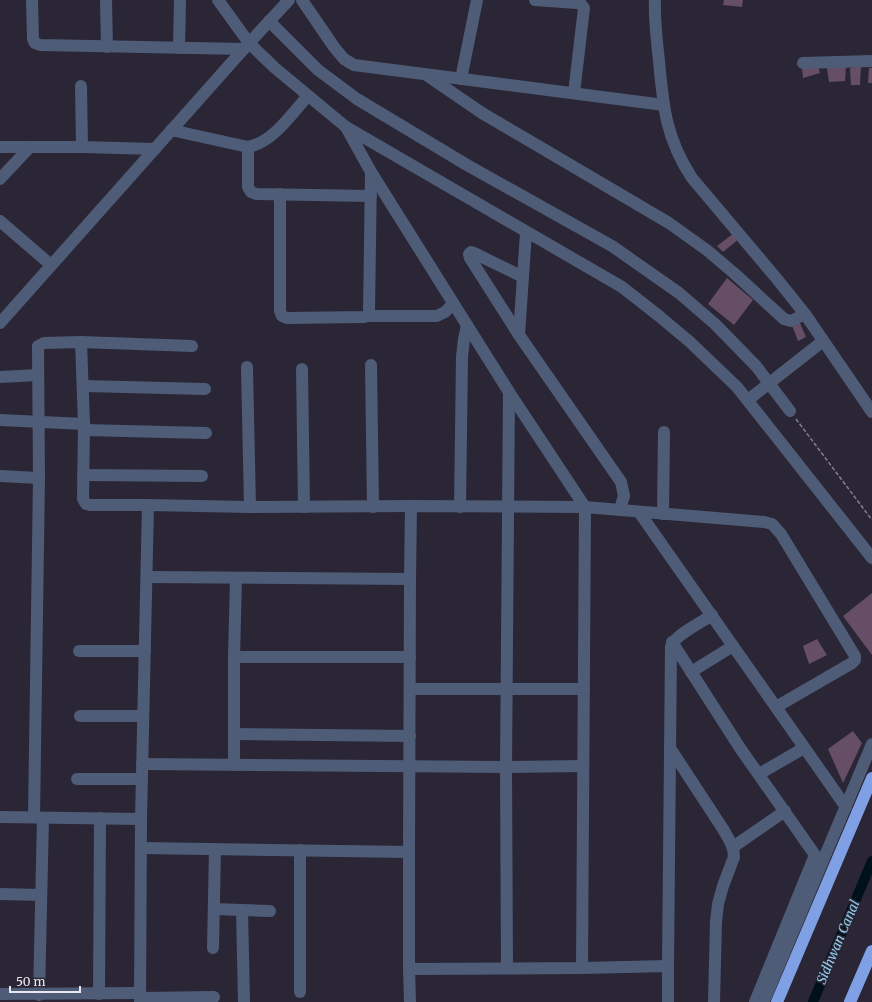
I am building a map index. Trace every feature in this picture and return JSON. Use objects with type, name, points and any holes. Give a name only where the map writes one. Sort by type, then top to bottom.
[{"type":"highway","points":[[777,1002],[872,778]]},
{"type":"highway","points":[[850,1002],[872,951]]},
{"type":"street","points":[[32,0],[32,33],[34,43],[40,45],[179,48],[246,46]]},
{"type":"street","points":[[106,0],[107,46]]},
{"type":"street","points":[[179,48],[180,0]]},
{"type":"street","points":[[218,0],[246,46],[346,127],[622,288],[641,301],[721,370],[790,411]]},
{"type":"street","points":[[0,323],[288,0]]},
{"type":"street","points":[[302,0],[334,48],[344,59],[354,65],[664,105]]},
{"type":"street","points":[[461,79],[477,0]]},
{"type":"street","points":[[535,0],[577,3],[581,4],[584,8],[574,93]]},
{"type":"street","points":[[655,0],[656,38],[664,105],[669,134],[681,162],[692,178],[805,314],[872,412]]},
{"type":"street","points":[[264,26],[318,70],[357,99],[467,165],[612,246],[679,293],[715,324],[756,366],[759,392],[872,558]]},
{"type":"street","points":[[803,63],[872,61]]},
{"type":"street","points":[[425,74],[482,113],[669,223],[708,251],[784,319],[791,321],[805,314]]},
{"type":"street","points":[[81,86],[82,147]]},
{"type":"street","points":[[171,130],[248,147],[267,140],[308,96]]},
{"type":"street","points":[[346,127],[371,172],[453,304],[509,392],[586,507],[582,968]]},
{"type":"street","points":[[0,147],[155,149]]},
{"type":"street","points":[[248,147],[248,187],[251,192],[256,194],[371,196]]},
{"type":"street","points":[[0,179],[29,148]]},
{"type":"street","points":[[368,316],[371,172]]},
{"type":"street","points":[[280,194],[280,311],[282,316],[287,318],[437,316],[453,304]]},
{"type":"street","points":[[0,221],[51,265]]},
{"type":"street","points":[[519,335],[526,233]]},
{"type":"street","points":[[523,277],[474,253],[470,253],[470,258],[519,335],[621,482],[624,496],[620,509]]},
{"type":"street","points":[[460,507],[462,357],[467,325]]},
{"type":"street","points":[[759,392],[823,341]]},
{"type":"street","points":[[39,995],[41,895],[38,818],[38,346],[44,343],[81,342],[192,346]]},
{"type":"street","points":[[81,342],[84,386],[83,499],[86,504],[90,506],[586,507],[764,522],[772,524],[781,534],[854,653],[855,660],[776,707]]},
{"type":"street","points":[[372,365],[374,506]]},
{"type":"street","points":[[247,367],[250,507]]},
{"type":"street","points":[[302,369],[304,507]]},
{"type":"street","points":[[0,377],[38,375]]},
{"type":"street","points":[[84,386],[205,389]]},
{"type":"street","points":[[507,968],[506,688],[509,392]]},
{"type":"street","points":[[0,420],[39,422],[84,427],[206,433]]},
{"type":"street","points":[[662,514],[664,432]]},
{"type":"street","points":[[83,475],[202,476]]},
{"type":"street","points":[[0,476],[39,478]]},
{"type":"street","points":[[140,998],[141,819],[148,505]]},
{"type":"street","points":[[410,1002],[409,852],[411,506]]},
{"type":"street","points":[[639,512],[846,807]]},
{"type":"street","points":[[146,578],[410,579]]},
{"type":"street","points":[[234,765],[236,578]]},
{"type":"street","points":[[668,1002],[670,647],[672,642],[677,638],[712,615]]},
{"type":"street","points":[[672,642],[759,774],[815,855],[755,1002]]},
{"type":"street","points":[[691,672],[733,646]]},
{"type":"street","points":[[79,651],[145,651]]},
{"type":"street","points":[[234,657],[410,657]]},
{"type":"street","points":[[410,689],[584,689]]},
{"type":"street","points":[[80,716],[143,716]]},
{"type":"street","points":[[234,734],[410,736]]},
{"type":"street","points":[[764,1002],[872,744]]},
{"type":"street","points":[[670,748],[723,829],[733,847],[734,857],[718,904],[716,922],[714,1002]]},
{"type":"street","points":[[759,774],[804,748]]},
{"type":"street","points":[[142,764],[506,767],[583,766]]},
{"type":"street","points":[[77,779],[142,779]]},
{"type":"street","points":[[733,847],[785,811]]},
{"type":"street","points":[[0,817],[141,819]]},
{"type":"street","points":[[99,994],[100,818]]},
{"type":"street","points":[[141,848],[409,852]]},
{"type":"street","points":[[213,948],[215,849]]},
{"type":"street","points":[[300,850],[300,992]]},
{"type":"street","points":[[0,894],[41,895]]},
{"type":"street","points":[[214,909],[270,911]]},
{"type":"street","points":[[242,910],[244,1002]]},
{"type":"street","points":[[409,969],[668,966]]},
{"type":"street","points":[[0,994],[99,994],[140,998],[214,997]]},
{"type":"path","points":[[790,411],[872,520]]},
{"type":"building","points":[[724,0],[743,0],[742,7],[723,5]]},
{"type":"building","points":[[846,65],[845,81],[829,82],[827,68]]},
{"type":"building","points":[[818,66],[820,73],[803,78],[802,67]]},
{"type":"building","points":[[861,66],[860,85],[851,85],[850,68]]},
{"type":"building","points":[[869,68],[872,68],[872,83],[868,83]]},
{"type":"building","points":[[734,233],[740,238],[723,252],[717,246]]},
{"type":"building","points":[[727,278],[753,300],[734,325],[708,304]]},
{"type":"building","points":[[799,321],[806,337],[798,341],[791,323]]},
{"type":"building","points":[[872,593],[872,655],[843,616]]},
{"type":"building","points":[[817,639],[827,655],[809,664],[803,646]]},
{"type":"building","points":[[853,731],[862,743],[843,783],[828,749]]},
{"type":"waterway","name":"Sidhwan Canal","points":[[813,1002],[872,861]]}]
